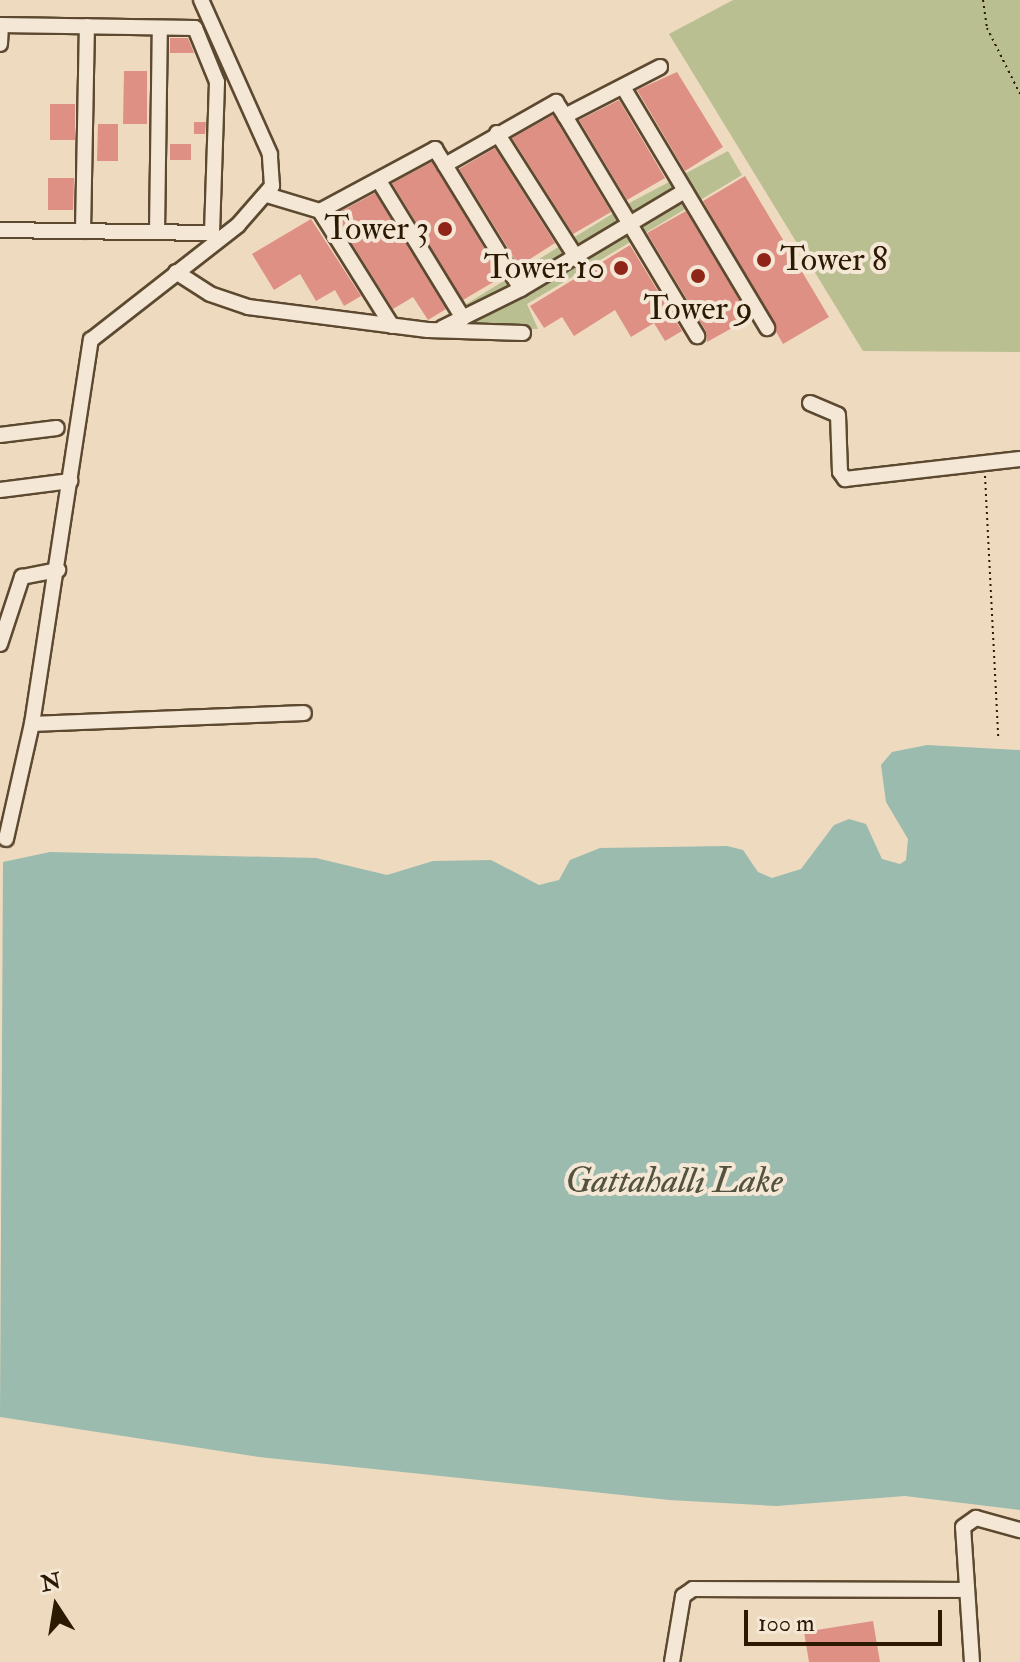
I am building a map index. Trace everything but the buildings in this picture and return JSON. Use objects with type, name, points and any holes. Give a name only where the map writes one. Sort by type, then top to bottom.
[{"type":"street","points":[[201,0],[270,154],[274,198]]},
{"type":"street","points":[[0,44],[0,25],[195,28],[217,74],[215,230],[0,230]]},
{"type":"street","points":[[83,231],[87,26]]},
{"type":"street","points":[[157,232],[160,28]]},
{"type":"street","points":[[565,116],[660,67]]},
{"type":"street","points":[[623,87],[767,328]]},
{"type":"street","points":[[445,165],[556,102],[697,336]]},
{"type":"street","points":[[497,133],[576,257]]},
{"type":"street","points":[[320,211],[435,149],[521,289]]},
{"type":"street","points":[[379,181],[463,318]]},
{"type":"street","points":[[438,330],[521,289],[685,191]]},
{"type":"street","points":[[274,198],[320,211],[392,326]]},
{"type":"street","points":[[6,839],[32,724],[93,335],[274,198]]},
{"type":"street","points":[[176,272],[202,289],[248,307],[392,326],[523,333]]},
{"type":"street","points":[[810,403],[838,415],[840,472],[845,479],[1020,459]]},
{"type":"street","points":[[0,435],[57,428]]},
{"type":"street","points":[[0,490],[70,481]]},
{"type":"street","points":[[0,644],[22,577],[58,570]]},
{"type":"street","points":[[32,724],[304,713]]},
{"type":"street","points":[[972,1662],[963,1527],[968,1519],[1020,1530]]},
{"type":"street","points":[[672,1662],[683,1596],[693,1589],[967,1590]]},
{"type":"path","points":[[983,0],[987,28],[1020,94]]},
{"type":"path","points":[[984,463],[998,737]]},
{"type":"green space","points":[[733,0],[1020,0],[1020,352],[863,351],[669,34]]},
{"type":"green space","points":[[728,151],[742,175],[527,304],[538,329],[471,327],[463,306],[633,201]]},
{"type":"water","name":"Gattahalli Lake","points":[[927,745],[1020,750],[1020,1510],[905,1496],[776,1506],[669,1500],[259,1457],[0,1417],[3,862],[50,852],[316,858],[387,875],[433,861],[491,860],[539,885],[559,880],[570,860],[600,848],[727,846],[743,850],[758,872],[772,878],[801,869],[834,825],[849,819],[866,824],[882,859],[900,864],[906,860],[908,839],[886,802],[881,765],[892,752]]},
{"type":"place","name":"Tower 3","points":[[445,229]]},
{"type":"place","name":"Tower 8","points":[[764,260]]},
{"type":"place","name":"Tower 10","points":[[621,268]]},
{"type":"place","name":"Tower 9","points":[[698,276]]}]
